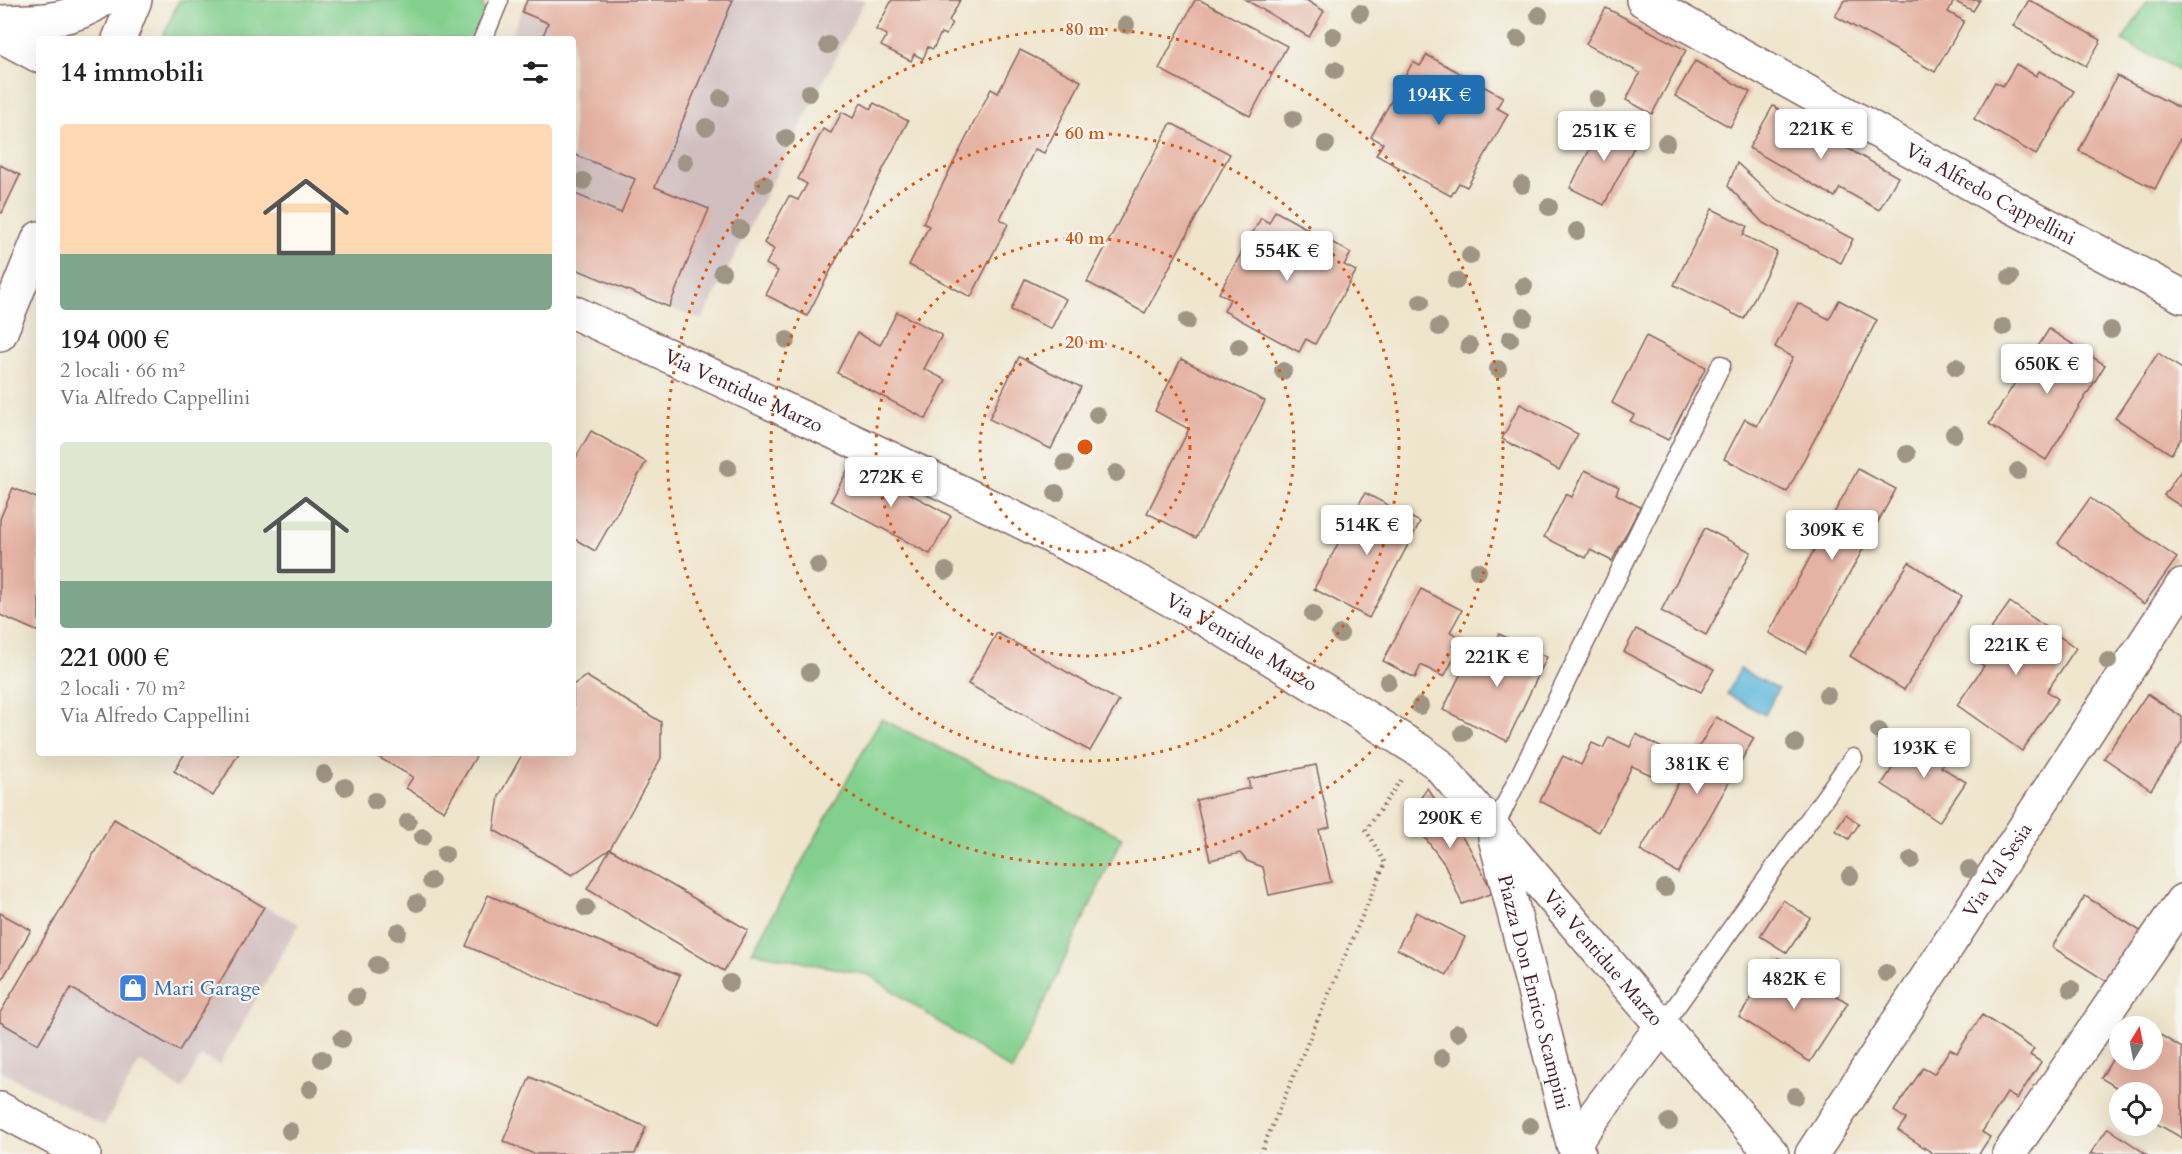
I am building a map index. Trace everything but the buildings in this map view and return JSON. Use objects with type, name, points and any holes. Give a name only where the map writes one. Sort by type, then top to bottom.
[{"type":"street","points":[[0,22],[50,21],[92,7],[102,0]]},
{"type":"street","points":[[120,36],[135,0]]},
{"type":"street","name":"Via Alfredo Cappellini","points":[[1643,0],[2002,201],[2182,296]]},
{"type":"street","points":[[0,35],[36,54]]},
{"type":"street","points":[[0,334],[36,245]]},
{"type":"street","name":"Via Ventidue Marzo","points":[[576,313],[834,432],[1112,568],[1275,661],[1420,751],[1438,764],[1772,1154]]},
{"type":"street","name":"Via Val Sesia","points":[[1812,1154],[2182,586]]},
{"type":"street","name":"Piazza Don Enrico Scampini","points":[[1493,830],[1576,1149]]},
{"type":"street","points":[[2009,1154],[2182,901]]},
{"type":"street","points":[[1576,1149],[1662,1026]]},
{"type":"street","points":[[0,1109],[84,1154]]},
{"type":"lane","points":[[484,36],[499,0]]},
{"type":"lane","points":[[1493,830],[1721,365]]},
{"type":"lane","points":[[1662,1026],[1853,758]]},
{"type":"path","points":[[1260,1154],[1385,863],[1366,830],[1420,751]]},
{"type":"shaded area","points":[[527,0],[865,0],[702,320],[576,274],[576,36],[510,36]]},
{"type":"shaded area","points":[[114,819],[299,924],[219,1065],[201,1056],[182,1090],[140,1061],[104,1126],[0,1071],[0,1013]]},
{"type":"green space","points":[[179,0],[481,0],[486,14],[476,36],[163,36]]},
{"type":"green space","points":[[2148,0],[2182,0],[2182,71],[2122,41]]},
{"type":"green space","points":[[881,719],[1122,837],[1012,1071],[869,975],[752,952]]},
{"type":"water","points":[[1740,669],[1778,689],[1765,715],[1727,694]]},
{"type":"place","name":"Mari Garage","points":[[133,988]]}]
